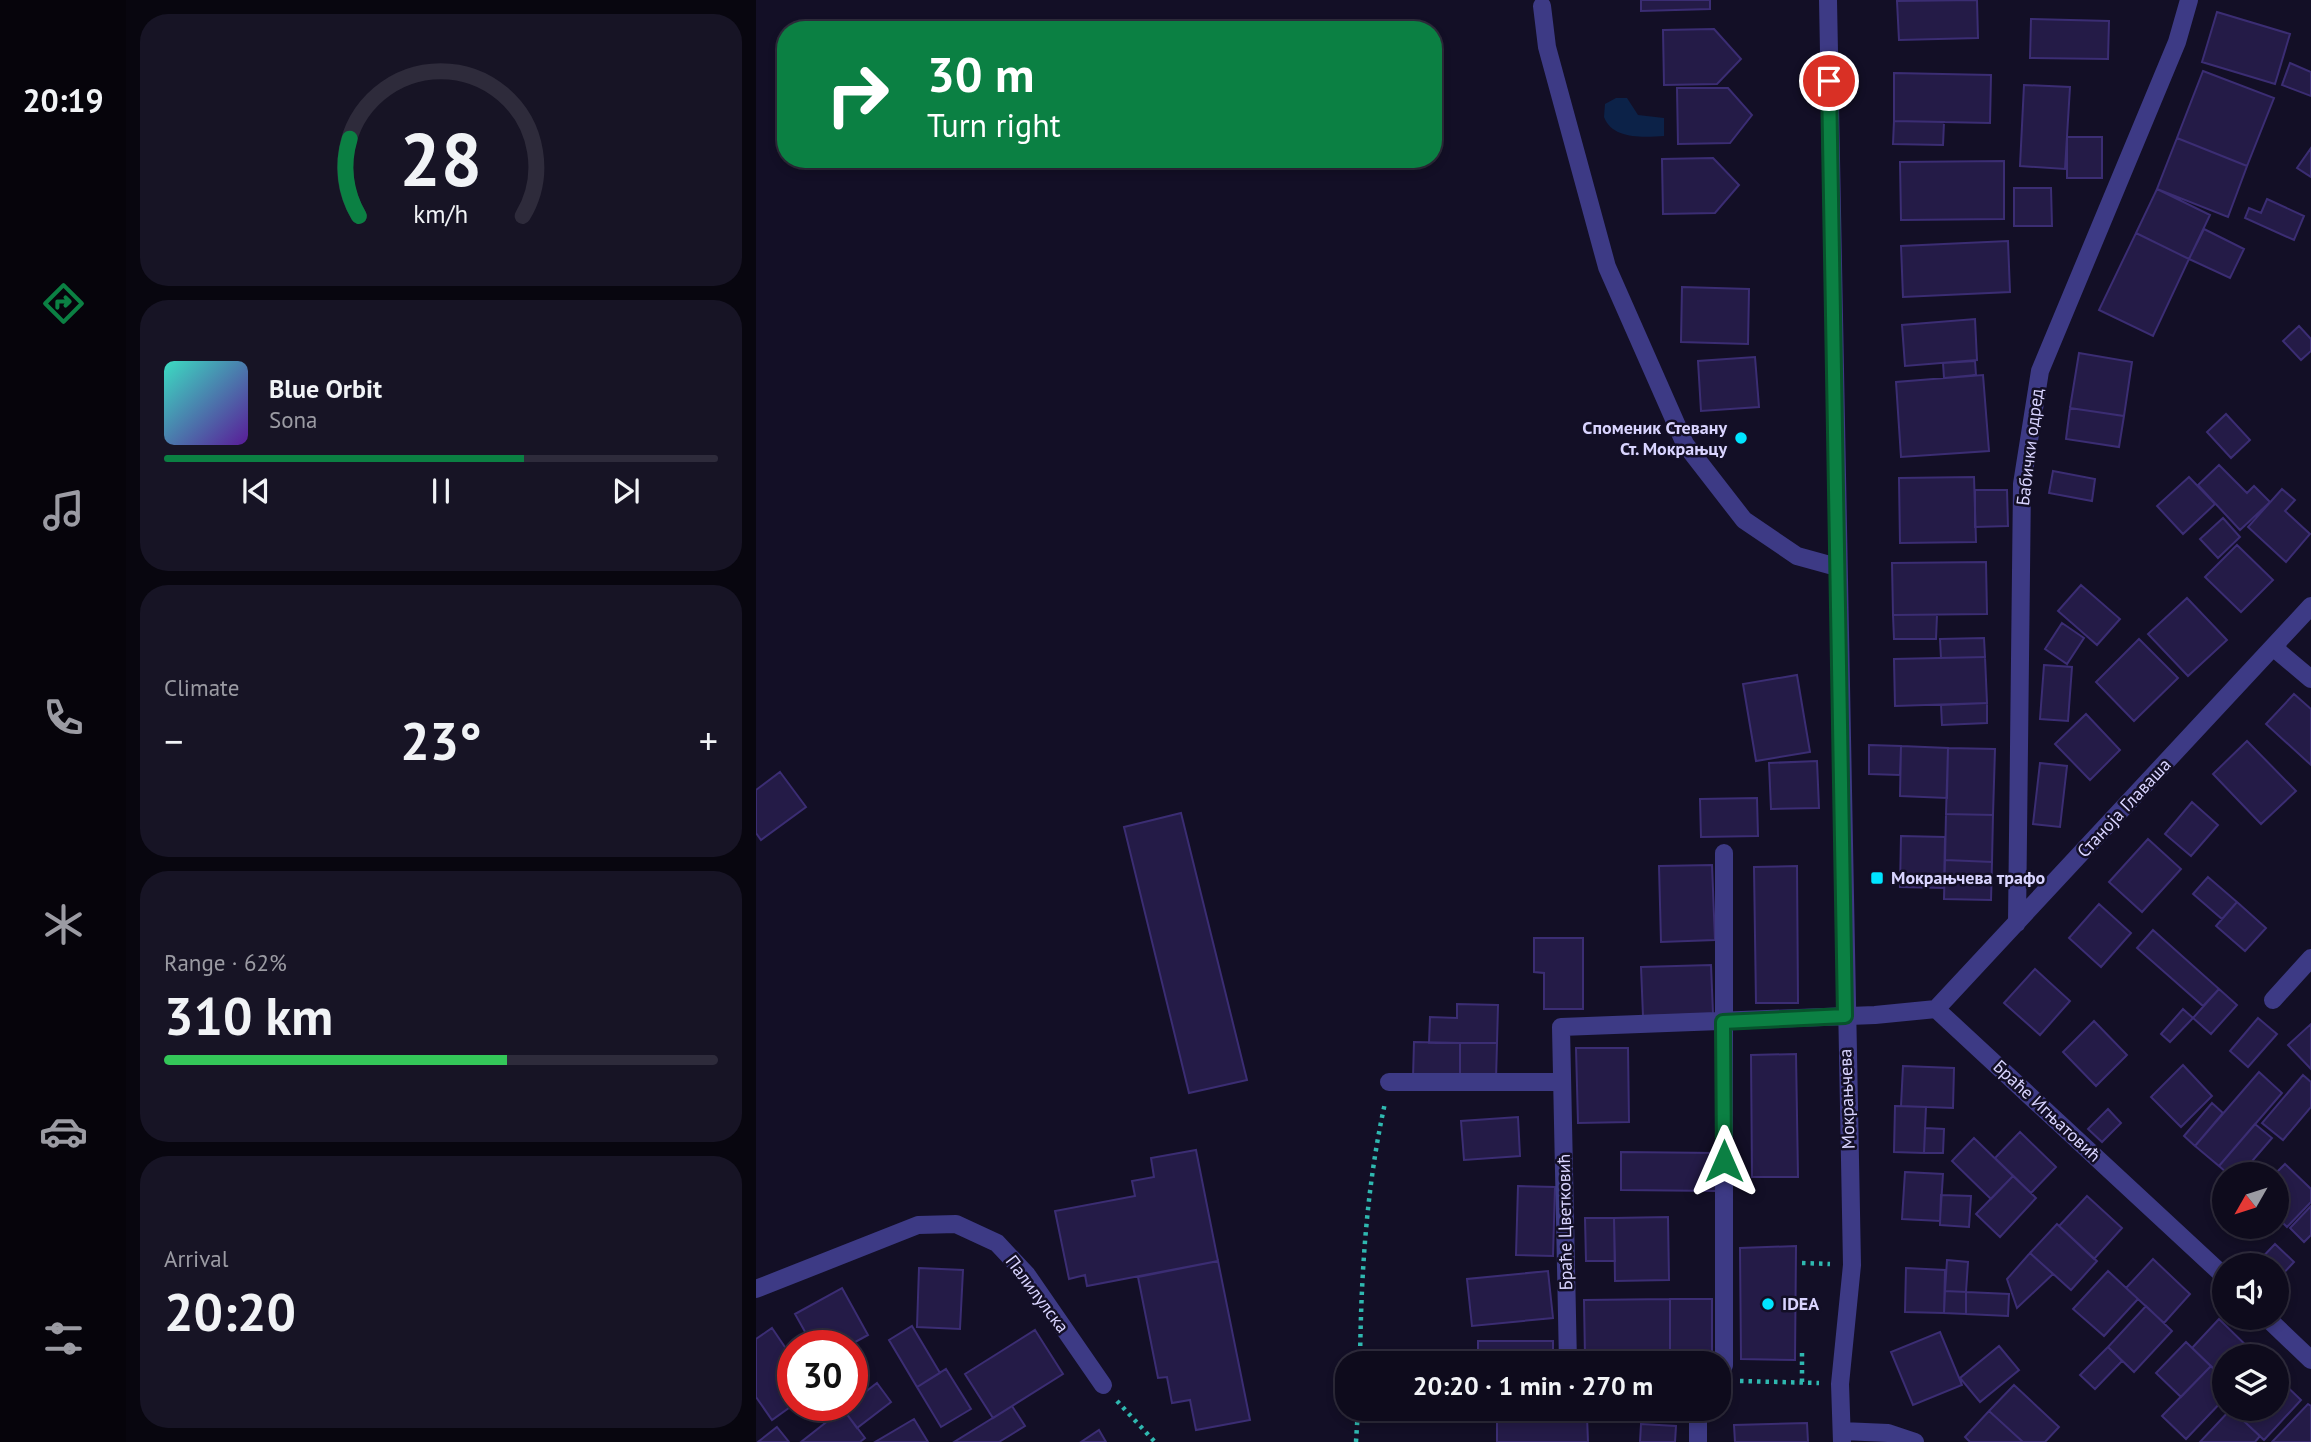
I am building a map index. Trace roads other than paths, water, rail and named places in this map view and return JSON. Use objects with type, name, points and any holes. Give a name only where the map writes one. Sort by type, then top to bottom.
[{"type":"street","name":"Мокрањчева","points":[[1828,0],[1845,1016],[1852,1265],[1840,1384],[1842,1436]]},
{"type":"street","name":"Бабички одред","points":[[2017,923],[2022,484],[2040,371],[2177,42],[2189,0]]},
{"type":"street","points":[[1542,6],[1547,47],[1607,267],[1685,444],[1744,520],[1797,556],[1837,567]]},
{"type":"street","name":"Станоја Главаша","points":[[1936,1009],[2311,606]]},
{"type":"street","points":[[2273,647],[2311,678]]},
{"type":"street","points":[[1724,853],[1725,1351]]},
{"type":"street","points":[[2273,1000],[2311,958]]},
{"type":"street","points":[[1723,1022],[1936,1009]]},
{"type":"street","name":"Браће Игњатовић","points":[[1936,1009],[2212,1265]]},
{"type":"street","name":"Браће Цветковић","points":[[1567,1351],[1561,1027],[1723,1022]]},
{"type":"street","points":[[1389,1082],[1562,1082]]},
{"type":"street","name":"Палилулска","points":[[756,1289],[918,1224],[956,1224],[997,1243],[1027,1275],[1103,1385]]},
{"type":"street","points":[[2280,1330],[2311,1360]]},
{"type":"street","points":[[1698,1421],[1698,1442]]},
{"type":"street","points":[[1842,1436],[1888,1433],[1915,1442]]},
{"type":"water","points":[[1616,98],[1627,98],[1638,115],[1664,118],[1664,136],[1630,136],[1614,130],[1604,117],[1605,104]]},
{"type":"place","name":"Споменик Стевану Ст. Мокрањцу","points":[[1741,438]]},
{"type":"place","name":"Мокрањчева трафо","points":[[1877,878]]},
{"type":"place","name":"IDEA","points":[[1768,1304]]}]
